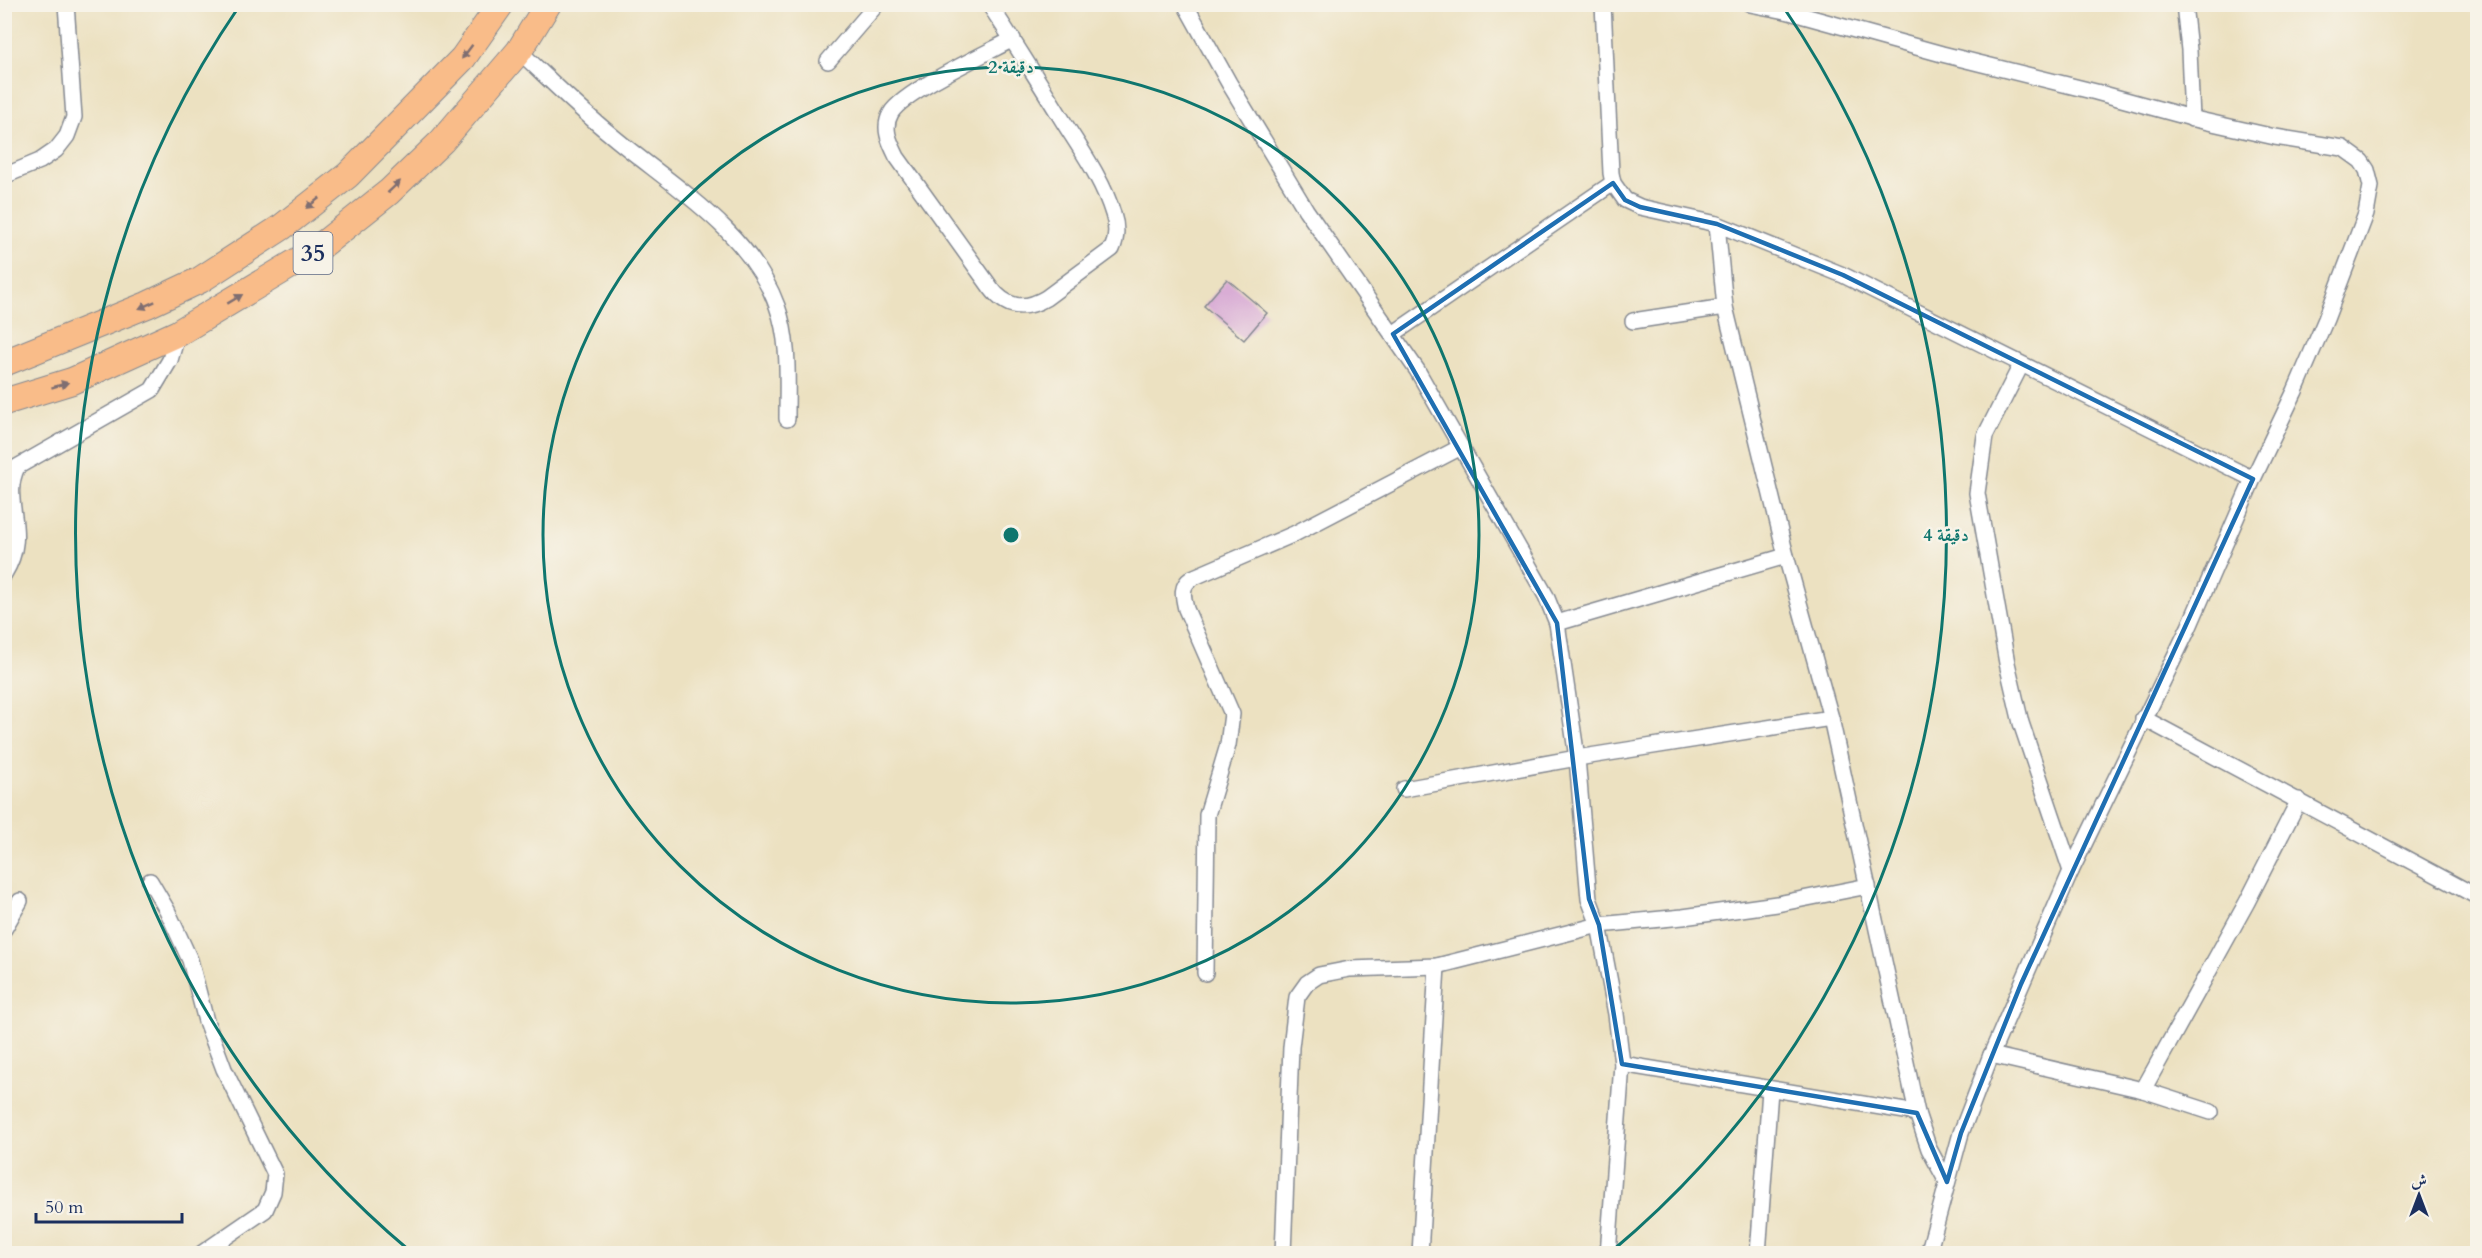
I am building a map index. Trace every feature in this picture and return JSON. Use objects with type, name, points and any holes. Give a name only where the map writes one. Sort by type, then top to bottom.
[{"type":"highway","name":"35","points":[[4,363],[147,305],[200,280],[282,227],[348,175],[463,58],[501,4]]},
{"type":"highway","name":"35","points":[[4,402],[72,381],[178,333],[316,250],[389,192],[442,141],[519,51],[548,4]]},
{"type":"street","points":[[4,176],[40,161],[56,150],[67,136],[74,117],[66,4]]},
{"type":"street","points":[[828,60],[877,4]]},
{"type":"street","points":[[989,4],[1013,39],[1099,180],[1114,214],[1117,239],[1112,249],[1046,298],[1034,305],[1018,307],[998,298],[897,157],[888,140],[887,124],[891,113],[923,87],[1013,39]]},
{"type":"street","points":[[1185,4],[1228,83],[1306,210],[1417,370],[1459,448],[1533,573],[1557,622],[1577,758],[1589,899],[1599,925],[1616,1014],[1622,1064],[1608,1254]]},
{"type":"street","points":[[1603,4],[1611,173],[1613,183],[1625,200],[1640,207],[1717,224],[1843,275],[2253,479]]},
{"type":"street","points":[[1750,4],[1786,8],[1942,54],[2096,92],[2192,119],[2275,137],[2343,148],[2361,161],[2370,177],[2370,200],[2341,283],[2295,391],[2253,479],[2189,627],[2071,871],[1991,1055],[1961,1133],[1928,1254]]},
{"type":"street","points":[[2184,4],[2192,119]]},
{"type":"street","points":[[519,51],[609,134],[713,217],[759,271],[777,306],[787,355],[787,419]]},
{"type":"street","points":[[1392,334],[1613,183]]},
{"type":"street","points":[[1717,224],[1725,308],[1786,556],[1831,718],[1917,1113],[1929,1149],[1947,1182]]},
{"type":"street","points":[[1633,321],[1725,308]]},
{"type":"street","points":[[4,574],[14,554],[17,531],[10,495],[11,479],[17,467],[152,390],[170,360],[178,333]]},
{"type":"street","points":[[2021,365],[1985,436],[1977,493],[2007,663],[2021,723],[2071,871]]},
{"type":"street","points":[[1205,973],[1207,815],[1228,745],[1232,714],[1186,609],[1183,593],[1185,583],[1294,534],[1459,448]]},
{"type":"street","points":[[1557,622],[1786,556]]},
{"type":"street","points":[[1404,789],[1577,758],[1831,718]]},
{"type":"street","points":[[2144,718],[2478,897]]},
{"type":"street","points":[[2143,1090],[2247,902],[2299,800]]},
{"type":"street","points":[[150,881],[167,910],[190,960],[206,1021],[224,1069],[275,1174],[273,1192],[265,1210],[201,1254]]},
{"type":"street","points":[[1283,1254],[1292,1047],[1297,997],[1308,983],[1319,975],[1350,969],[1437,966],[1599,925],[1754,907],[1868,886]]},
{"type":"street","points":[[4,929],[20,901]]},
{"type":"street","points":[[1420,1254],[1437,966]]},
{"type":"street","points":[[1991,1055],[2143,1090],[2211,1112]]},
{"type":"street","points":[[1622,1064],[1917,1113]]},
{"type":"street","points":[[1758,1254],[1770,1090]]},
{"type":"highlighted area","points":[[1613,183],[1625,200],[1640,207],[1717,224],[1843,275],[2253,479],[2021,984],[1961,1133],[1947,1182],[1917,1113],[1622,1064],[1599,925],[1589,899],[1557,623],[1393,334]]},
{"type":"building","points":[[1227,279],[1267,313],[1244,340],[1204,306]]}]
